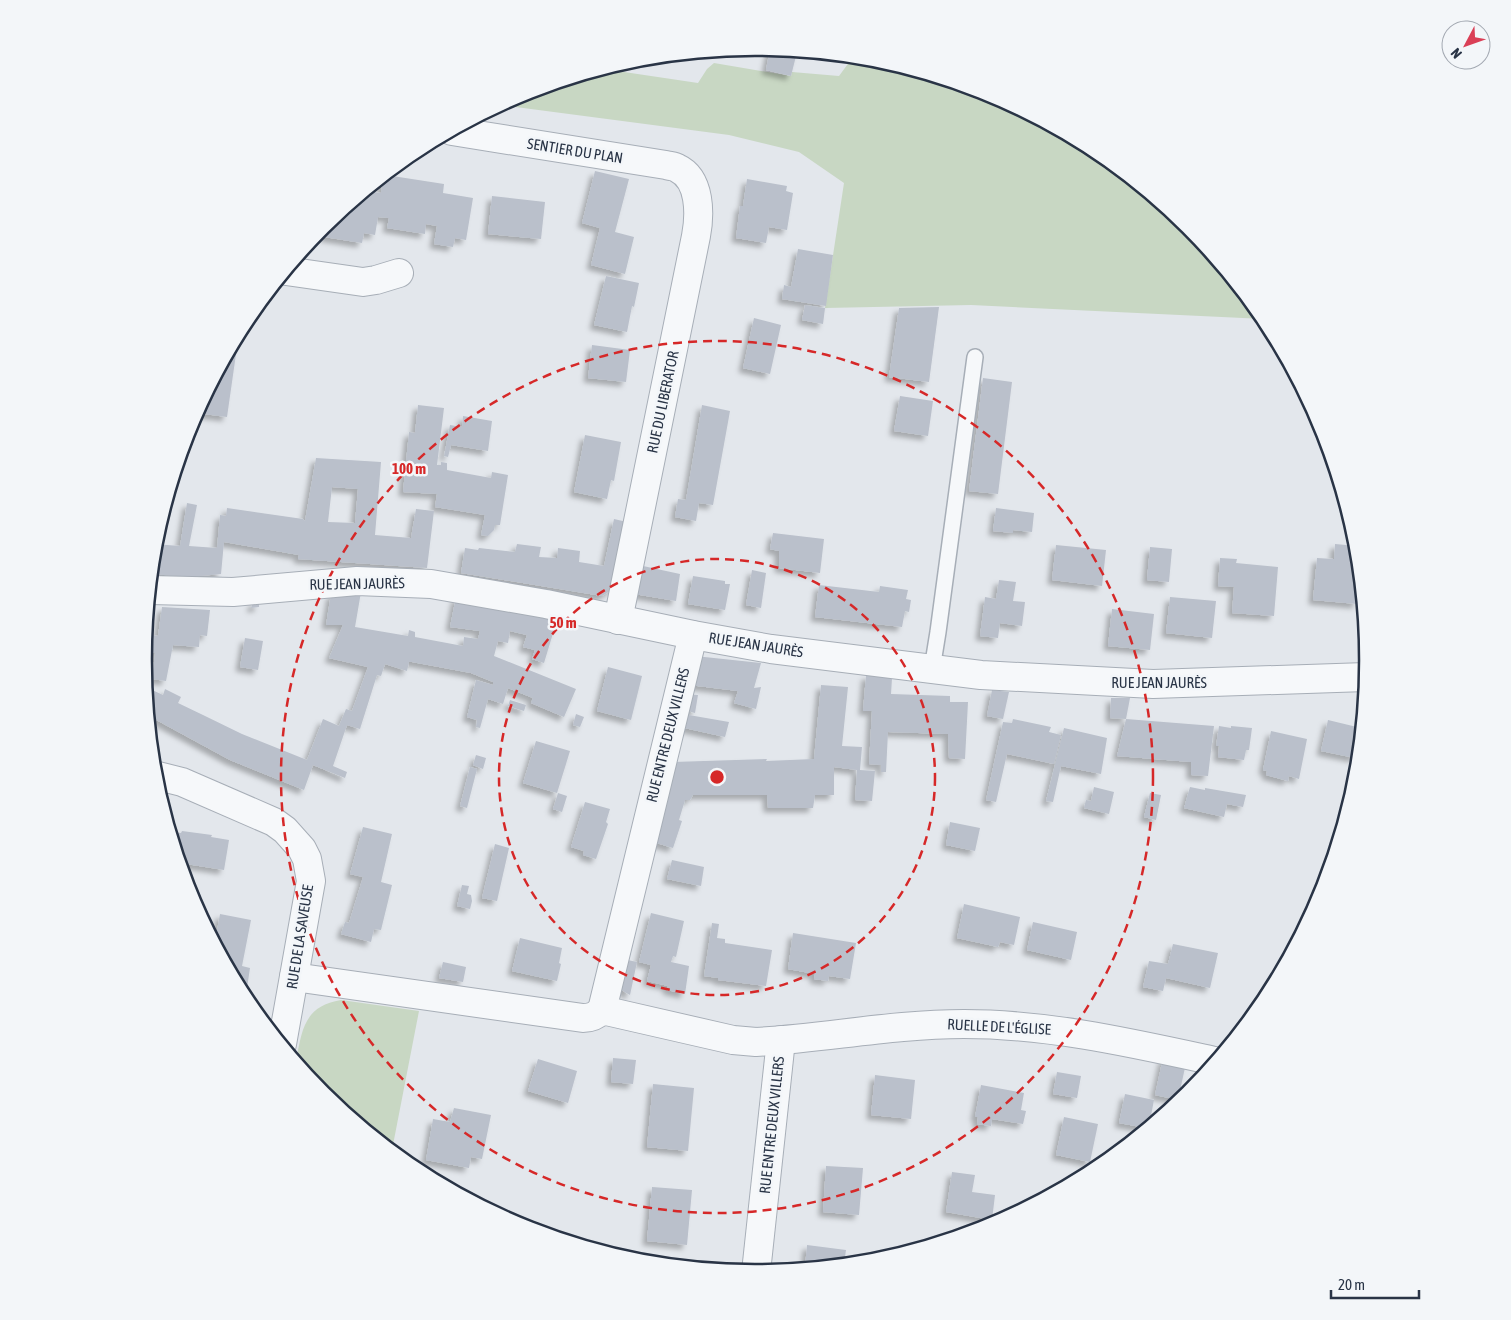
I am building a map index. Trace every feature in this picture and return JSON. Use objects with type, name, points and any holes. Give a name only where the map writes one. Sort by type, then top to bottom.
[{"type":"street","name":"SENTIER DU PLAN","points":[[462,133],[666,165],[678,168],[692,183]]},
{"type":"street","name":"RUE DU LIBERATOR","points":[[618,620],[699,220],[696,192],[692,183]]},
{"type":"street","points":[[294,272],[363,282],[399,273]]},
{"type":"street","name":"RUE JEAN JAURÈS","points":[[156,590],[233,592],[357,581],[431,584],[546,604],[693,635],[788,651],[981,675],[1153,684],[1359,678]]},
{"type":"street","name":"RUE ENTRE DEUX VILLERS","points":[[693,635],[602,1010],[733,1040],[756,1042],[781,1040],[757,1264]]},
{"type":"street","name":"RUE DE LA SAVEUSE","points":[[163,777],[182,782],[274,822],[302,849],[307,859],[310,882],[283,1036]]},
{"type":"street","points":[[294,978],[583,1018],[590,1018],[602,1010]]},
{"type":"street","name":"RUELLE DE L'ÉGLISE","points":[[781,1040],[935,1025],[994,1025],[1055,1029],[1142,1044],[1208,1059]]},
{"type":"lane","points":[[932,669],[975,357]]},
{"type":"green space","points":[[714,63],[791,76],[792,72],[839,76],[848,64],[912,77],[950,88],[987,102],[1057,137],[1091,158],[1154,206],[1209,262],[1234,292],[1252,318],[971,305],[825,308],[844,183],[799,152],[729,135],[514,107],[561,88],[622,72],[698,83],[707,69]]},
{"type":"green space","points":[[341,1000],[419,1011],[393,1143],[357,1114],[298,1053],[300,1039],[307,1021],[319,1008]]},
{"type":"building","points":[[769,57],[795,58],[791,76],[766,70]]},
{"type":"building","points":[[595,171],[629,179],[615,232],[634,237],[625,274],[591,265],[600,228],[582,223]]},
{"type":"building","points":[[395,176],[444,184],[443,193],[473,198],[466,240],[455,238],[453,247],[434,244],[437,226],[426,224],[425,234],[387,228],[389,218],[378,217],[375,235],[364,233],[362,243],[325,237],[374,192],[381,193],[382,186]]},
{"type":"building","points":[[747,179],[787,186],[786,191],[793,193],[787,230],[769,227],[766,243],[736,238],[740,206],[743,206]]},
{"type":"building","points":[[492,196],[545,202],[541,239],[488,234]]},
{"type":"building","points":[[798,249],[833,255],[826,306],[782,299],[784,285],[791,287]]},
{"type":"building","points":[[606,276],[639,283],[627,332],[594,325]]},
{"type":"building","points":[[805,305],[825,308],[823,324],[802,320]]},
{"type":"building","points":[[939,307],[929,382],[889,377],[899,308]]},
{"type":"building","points":[[754,318],[781,325],[770,374],[743,368]]},
{"type":"building","points":[[592,345],[630,350],[626,382],[588,378]]},
{"type":"building","points":[[236,353],[227,417],[205,414]]},
{"type":"building","points":[[983,378],[1012,382],[998,494],[969,491]]},
{"type":"building","points":[[900,396],[933,401],[928,436],[894,431]]},
{"type":"building","points":[[418,405],[444,408],[437,465],[441,465],[441,462],[447,463],[447,470],[491,478],[492,472],[508,475],[500,525],[495,525],[494,530],[488,536],[481,535],[485,515],[435,507],[437,494],[403,492],[409,432],[415,433]]},
{"type":"building","points":[[702,405],[730,411],[713,505],[699,503],[696,521],[675,517],[678,499],[686,500]]},
{"type":"building","points":[[463,416],[492,421],[488,451],[451,445],[448,457],[444,456],[450,425],[462,427]]},
{"type":"building","points":[[585,435],[621,442],[614,481],[611,480],[607,499],[574,492]]},
{"type":"building","points":[[316,458],[381,462],[375,535],[411,538],[416,509],[434,511],[427,568],[298,559],[299,555],[224,542],[221,574],[189,577],[158,574],[163,545],[180,546],[187,503],[197,505],[189,546],[217,548],[220,515],[226,516],[227,508],[303,519],[305,521]],"holes":[[[332,487],[358,489],[355,523],[328,522]]]},
{"type":"building","points":[[996,508],[1034,513],[1032,532],[1013,530],[1013,533],[993,531]]},
{"type":"building","points":[[614,519],[627,522],[613,589],[602,596],[461,573],[465,548],[515,552],[517,544],[541,547],[539,557],[557,558],[558,548],[580,551],[579,562],[604,566]]},
{"type":"building","points":[[773,533],[824,539],[820,573],[779,568],[779,551],[770,549]]},
{"type":"building","points":[[1335,544],[1348,545],[1356,604],[1313,600],[1317,558],[1334,559]]},
{"type":"building","points":[[1056,545],[1106,550],[1102,586],[1052,580]]},
{"type":"building","points":[[1150,547],[1172,549],[1169,582],[1147,580]]},
{"type":"building","points":[[1220,558],[1237,559],[1236,563],[1278,567],[1274,616],[1232,613],[1234,587],[1218,586]]},
{"type":"building","points":[[643,566],[680,574],[676,601],[634,594],[638,573],[642,574]]},
{"type":"building","points":[[752,570],[766,573],[761,608],[746,605]]},
{"type":"building","points":[[693,576],[725,581],[725,584],[730,584],[725,610],[688,604]]},
{"type":"building","points":[[999,580],[1016,582],[1013,601],[1025,602],[1022,626],[1000,623],[998,638],[980,636],[985,597],[996,599]]},
{"type":"building","points":[[819,585],[879,592],[880,586],[908,590],[906,599],[911,600],[909,612],[905,611],[902,627],[815,617]]},
{"type":"building","points":[[361,592],[355,627],[408,636],[409,630],[415,632],[415,637],[463,646],[464,637],[478,639],[480,631],[450,627],[456,597],[486,603],[485,608],[557,620],[544,663],[532,659],[535,650],[523,647],[527,635],[510,631],[508,643],[498,641],[494,656],[576,689],[564,717],[531,703],[533,698],[508,688],[503,704],[488,699],[480,728],[476,727],[477,720],[467,717],[476,680],[493,685],[493,682],[471,673],[412,662],[409,662],[407,671],[385,664],[381,676],[377,675],[360,729],[347,725],[333,766],[347,772],[345,778],[313,765],[304,790],[230,760],[155,719],[153,690],[163,695],[165,689],[181,697],[178,703],[242,734],[307,760],[323,719],[339,726],[346,709],[352,711],[368,667],[329,658],[343,625],[326,625],[331,594]]},
{"type":"building","points":[[1170,597],[1216,601],[1212,638],[1166,633]]},
{"type":"building","points":[[253,602],[259,602],[259,607],[251,608]]},
{"type":"building","points":[[162,607],[210,610],[207,636],[200,635],[199,647],[173,645],[166,681],[152,679],[155,653],[152,653],[153,635],[158,636]]},
{"type":"building","points":[[1112,609],[1154,614],[1150,650],[1108,646]]},
{"type":"building","points":[[245,638],[263,641],[258,670],[240,667]]},
{"type":"building","points":[[695,656],[761,663],[754,688],[761,687],[756,709],[734,703],[738,691],[689,685]]},
{"type":"building","points":[[608,667],[642,676],[631,720],[597,711]]},
{"type":"building","points":[[866,675],[892,678],[891,694],[950,696],[950,702],[968,702],[965,759],[949,758],[948,734],[888,732],[886,772],[881,772],[881,765],[869,764],[872,711],[863,711]]},
{"type":"building","points":[[821,685],[848,687],[842,746],[862,747],[860,770],[875,771],[872,801],[855,800],[857,770],[834,767],[834,795],[815,795],[813,808],[768,808],[767,795],[693,795],[690,800],[685,800],[679,820],[682,821],[673,848],[653,842],[673,762],[814,759]]},
{"type":"building","points":[[992,690],[1009,692],[1003,719],[987,716]]},
{"type":"building","points":[[687,694],[698,695],[695,713],[684,710]]},
{"type":"building","points":[[1111,698],[1130,698],[1126,719],[1110,718]]},
{"type":"building","points":[[510,700],[526,705],[524,711],[508,706]]},
{"type":"building","points":[[576,714],[584,717],[580,727],[573,725]]},
{"type":"building","points":[[683,714],[729,722],[725,737],[680,727]]},
{"type":"building","points":[[1013,719],[1051,727],[1049,732],[1061,735],[1054,764],[1007,754],[996,802],[986,800],[1003,722],[1012,723]]},
{"type":"building","points":[[1126,719],[1214,726],[1208,776],[1191,775],[1191,762],[1117,756]]},
{"type":"building","points":[[1328,720],[1355,727],[1351,757],[1321,751]]},
{"type":"building","points":[[1219,726],[1252,728],[1249,750],[1246,750],[1244,760],[1218,757],[1219,746],[1216,746]]},
{"type":"building","points":[[1064,728],[1107,738],[1101,774],[1061,766],[1053,802],[1046,801]]},
{"type":"building","points":[[1271,731],[1307,739],[1299,779],[1289,776],[1288,781],[1266,775],[1267,771],[1263,770]]},
{"type":"building","points":[[536,741],[570,751],[557,793],[523,783]]},
{"type":"building","points":[[476,755],[486,758],[483,769],[473,765]]},
{"type":"building","points":[[470,767],[477,769],[467,808],[460,806]]},
{"type":"building","points":[[1094,787],[1114,792],[1109,814],[1084,808],[1086,800],[1091,801]]},
{"type":"building","points":[[1190,787],[1246,795],[1243,807],[1227,804],[1224,817],[1184,808]]},
{"type":"building","points":[[558,793],[567,796],[562,812],[553,809]]},
{"type":"building","points":[[1150,793],[1161,795],[1156,820],[1144,817]]},
{"type":"building","points":[[585,802],[610,809],[606,822],[608,824],[596,859],[583,855],[584,851],[571,847]]},
{"type":"building","points":[[950,822],[980,828],[975,851],[946,845]]},
{"type":"building","points":[[363,827],[392,834],[381,882],[392,885],[381,930],[374,929],[371,942],[341,934],[345,922],[349,923],[363,877],[350,874]]},
{"type":"building","points":[[182,831],[212,835],[211,837],[229,840],[224,870],[188,864],[177,833],[181,833]]},
{"type":"building","points":[[495,844],[509,848],[497,901],[482,898]]},
{"type":"building","points":[[672,860],[704,867],[701,886],[667,879]]},
{"type":"building","points":[[462,885],[469,886],[467,894],[471,895],[472,901],[470,909],[457,906]]},
{"type":"building","points":[[964,904],[1020,917],[1014,945],[1000,942],[998,947],[957,938]]},
{"type":"building","points":[[651,913],[684,921],[676,957],[673,956],[671,962],[689,966],[685,994],[667,990],[668,986],[647,981],[651,965],[639,962]]},
{"type":"building","points":[[220,914],[251,920],[242,966],[250,968],[248,985],[233,962],[217,932]]},
{"type":"building","points":[[1033,922],[1077,932],[1071,960],[1027,950]]},
{"type":"building","points":[[712,923],[719,924],[717,938],[725,939],[725,943],[772,950],[766,986],[718,980],[718,978],[704,976]]},
{"type":"building","points":[[793,933],[856,943],[850,979],[829,976],[828,981],[814,979],[815,974],[788,969]]},
{"type":"building","points":[[520,938],[562,948],[557,981],[512,971]]},
{"type":"building","points":[[1173,944],[1218,953],[1210,988],[1166,978],[1163,991],[1143,987],[1149,961],[1168,964]]},
{"type":"building","points":[[623,959],[637,962],[630,995],[616,987]]},
{"type":"building","points":[[443,962],[466,967],[463,982],[439,978]]},
{"type":"building","points":[[613,1058],[636,1060],[633,1084],[611,1082]]},
{"type":"building","points":[[1163,1058],[1186,1063],[1180,1088],[1170,1098],[1155,1095]]},
{"type":"building","points":[[538,1059],[577,1071],[568,1103],[528,1091]]},
{"type":"building","points":[[1057,1072],[1081,1076],[1077,1098],[1053,1094]]},
{"type":"building","points":[[875,1075],[915,1080],[911,1119],[871,1115]]},
{"type":"building","points":[[653,1084],[694,1088],[688,1151],[647,1147]]},
{"type":"building","points":[[981,1085],[1024,1093],[1021,1110],[1026,1111],[1023,1124],[992,1119],[991,1126],[977,1124],[978,1117],[975,1117]]},
{"type":"building","points":[[1125,1094],[1154,1100],[1151,1117],[1138,1127],[1119,1123]]},
{"type":"building","points":[[454,1108],[491,1115],[482,1159],[471,1157],[469,1168],[426,1160],[433,1119],[450,1122]]},
{"type":"building","points":[[1064,1117],[1098,1124],[1090,1162],[1056,1155]]},
{"type":"building","points":[[826,1166],[863,1168],[859,1215],[823,1212]]},
{"type":"building","points":[[952,1172],[975,1175],[972,1192],[995,1195],[993,1215],[985,1219],[946,1212]]},
{"type":"building","points":[[652,1187],[692,1190],[687,1245],[647,1241]]},
{"type":"building","points":[[807,1245],[846,1250],[845,1257],[806,1261]]}]
